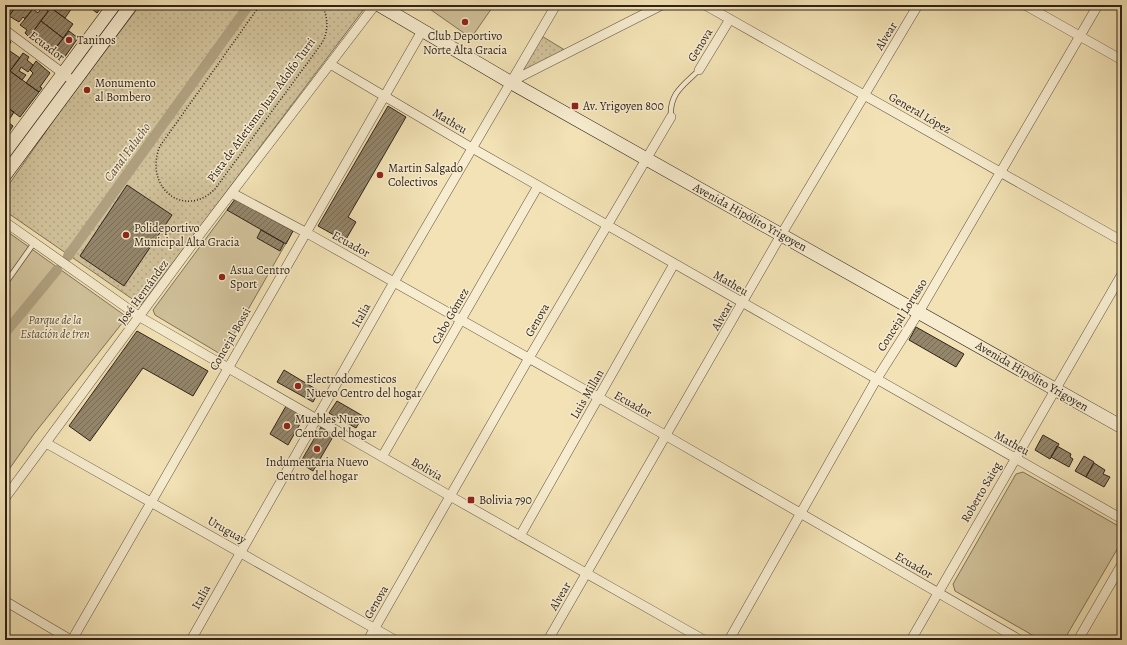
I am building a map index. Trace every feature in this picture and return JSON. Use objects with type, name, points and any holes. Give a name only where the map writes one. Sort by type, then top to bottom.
[{"type":"main road","points":[[5,152],[114,5]]},
{"type":"main road","points":[[5,175],[131,5]]},
{"type":"main road","name":"Avenida Hipólito Yrigoyen","points":[[379,5],[510,82],[1122,427]]},
{"type":"main road","points":[[34,112],[45,121]]},
{"type":"street","name":"José Hernández","points":[[5,498],[374,5]]},
{"type":"street","name":"Italia","points":[[191,640],[394,282],[510,82],[533,47],[556,5]]},
{"type":"street","points":[[510,82],[662,5]]},
{"type":"street","name":"General López","points":[[705,5],[1122,241]]},
{"type":"street","name":"Alvear","points":[[548,640],[781,235],[918,5]]},
{"type":"street","points":[[1025,5],[1122,60]]},
{"type":"street","name":"Concejal Lorusso","points":[[729,640],[802,514],[876,380],[920,312],[1098,5]]},
{"type":"street","name":"Genova","points":[[699,70],[730,19]]},
{"type":"street","name":"Ecuador","points":[[5,30],[74,81]]},
{"type":"street","name":"Concejal Bossi","points":[[72,640],[422,31]]},
{"type":"street","name":"Matheu","points":[[330,64],[538,186],[1122,519]]},
{"type":"street","name":"Genova","points":[[368,640],[529,358],[671,117]]},
{"type":"street","name":"Cabo Gómez","points":[[382,457],[462,321],[538,186]]},
{"type":"street","name":"Ecuador","points":[[232,193],[394,282],[665,435],[1020,640]]},
{"type":"street","name":"Bolivia","points":[[5,222],[140,317],[586,574],[704,640]]},
{"type":"street","name":"Luis Millan","points":[[520,536],[674,264]]},
{"type":"street","name":"Roberto Saieg","points":[[911,640],[1014,458],[1122,274]]},
{"type":"street","name":"Uruguay","points":[[46,443],[152,501],[395,640]]},
{"type":"street","points":[[1078,640],[1122,564]]},
{"type":"street","points":[[5,601],[72,640]]},
{"type":"lane","name":"Genova","points":[[671,117],[672,100],[678,88],[699,70]]},
{"type":"lane","points":[[5,284],[34,243]]},
{"type":"path","name":"Pista de Atletismo Juan Adolfo Turri","points":[[260,5],[158,150],[155,163],[157,179],[167,193],[178,199],[196,200],[204,198],[215,189],[322,43],[327,28],[326,13],[322,5]]},
{"type":"green space","points":[[140,5],[367,5],[141,305],[5,211],[5,190],[63,107]]},
{"type":"green space","name":"Club Deportivo Norte Alta Gracia","points":[[424,5],[494,5],[471,38]]},
{"type":"green space","points":[[540,35],[568,52],[515,75]]},
{"type":"green space","name":"Asua Centro Sport","points":[[236,198],[293,231],[222,355],[155,315],[153,310]]},
{"type":"green space","name":"Parque de la Estación de tren","points":[[5,230],[127,317],[34,434],[5,475]]},
{"type":"green space","points":[[1023,472],[1122,528],[1122,541],[1064,640],[1041,640],[955,591],[953,584],[1016,474]]},
{"type":"building","points":[[5,5],[17,5],[6,20],[5,19]]},
{"type":"building","points":[[17,5],[32,5],[34,7],[25,19],[23,17],[19,22],[9,16]]},
{"type":"building","points":[[47,5],[74,5],[65,18]]},
{"type":"building","points":[[87,5],[103,5],[97,13]]},
{"type":"building","points":[[42,7],[48,11],[29,37],[25,33],[27,30],[20,25],[33,9],[38,13]]},
{"type":"building","points":[[51,8],[73,24],[63,38],[41,21]]},
{"type":"building","points":[[41,21],[63,38],[52,53],[29,37]]},
{"type":"building","points":[[69,31],[78,38],[64,58],[59,59],[52,53]]},
{"type":"building","points":[[5,38],[11,42],[5,50]]},
{"type":"building","points":[[7,49],[20,58],[10,71],[7,69],[5,71],[5,52]]},
{"type":"building","points":[[23,53],[29,57],[27,60],[33,65],[28,72],[21,67],[19,71],[26,75],[22,80],[10,71]]},
{"type":"building","points":[[36,61],[50,73],[40,87],[42,88],[39,92],[26,83],[33,73],[30,70]]},
{"type":"building","points":[[7,69],[39,92],[20,117],[5,106],[5,71]]},
{"type":"building","points":[[5,106],[14,112],[9,120],[5,117]]},
{"type":"building","points":[[388,106],[406,117],[348,217],[356,222],[345,241],[318,226]]},
{"type":"building","points":[[5,120],[13,126],[5,138]]},
{"type":"building","name":"Polideportivo Municipal Alta Gracia","points":[[127,185],[172,215],[124,286],[80,256]]},
{"type":"building","points":[[236,198],[293,231],[286,244],[227,210]]},
{"type":"building","points":[[261,230],[284,243],[280,251],[257,238]]},
{"type":"building","points":[[916,327],[964,354],[956,367],[909,340]]},
{"type":"building","points":[[137,331],[208,371],[193,396],[143,368],[90,441],[69,426]]},
{"type":"building","name":"Electrodomesticos Nuevo Centro del hogar","points":[[284,370],[319,391],[313,402],[277,382]]},
{"type":"building","points":[[337,401],[363,416],[356,428],[329,413]]},
{"type":"building","name":"Muebles Nuevo Centro del hogar","points":[[286,406],[304,417],[288,445],[270,434]]},
{"type":"building","name":"Indumentaria Nuevo Centro del hogar","points":[[321,427],[334,435],[313,471],[300,463]]},
{"type":"building","points":[[1043,435],[1059,444],[1050,459],[1035,450]]},
{"type":"building","points":[[1057,446],[1071,454],[1070,457],[1073,459],[1069,467],[1051,457]]},
{"type":"building","points":[[1084,456],[1094,462],[1086,477],[1075,471]]},
{"type":"building","points":[[1094,463],[1105,470],[1103,474],[1110,477],[1104,487],[1086,477]]},
{"type":"waterway","name":"Canal Falucho","points":[[68,256],[249,5]]},
{"type":"waterway","name":"Canal Falucho","points":[[5,333],[57,270]]},
{"type":"place","name":"Club Deportivo Norte Alta Gracia","points":[[465,22]]},
{"type":"place","name":"Taninos","points":[[69,40]]},
{"type":"place","name":"Monumento al Bombero","points":[[87,90]]},
{"type":"place","name":"Av. Yrigoyen 800","points":[[575,106]]},
{"type":"place","name":"Martin Salgado Colectivos","points":[[380,175]]},
{"type":"place","name":"Polideportivo Municipal Alta Gracia","points":[[126,235]]},
{"type":"place","name":"Asua Centro Sport","points":[[222,277]]},
{"type":"place","name":"Electrodomesticos Nuevo Centro del hogar","points":[[298,386]]},
{"type":"place","name":"Muebles Nuevo Centro del hogar","points":[[287,426]]},
{"type":"place","name":"Indumentaria Nuevo Centro del hogar","points":[[317,449]]},
{"type":"place","name":"Bolivia 790","points":[[471,500]]}]
